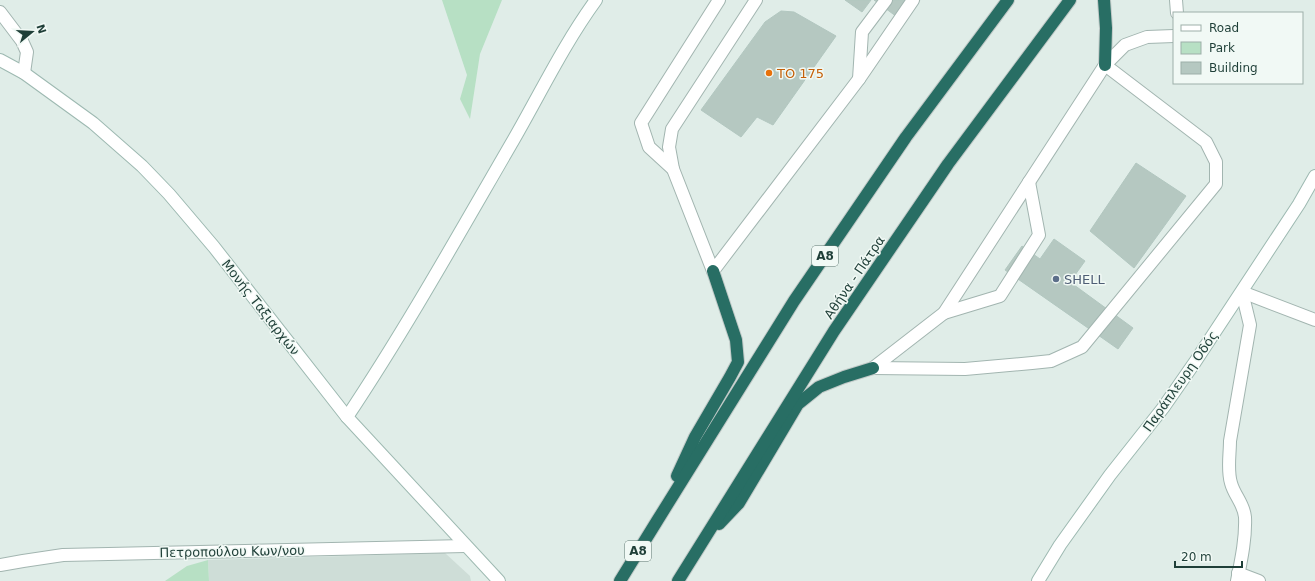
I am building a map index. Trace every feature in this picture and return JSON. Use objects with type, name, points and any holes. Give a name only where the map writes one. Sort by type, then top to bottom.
[{"type":"highway","name":"Α8","points":[[620,581],[794,301],[906,137],[1008,0]]},
{"type":"highway","name":"Αθήνα - Πάτρα","points":[[678,581],[834,331],[943,170],[1070,0]]},
{"type":"highway","points":[[1104,0],[1106,28],[1105,65]]},
{"type":"highway","points":[[656,521],[695,437],[738,362],[736,340],[713,271]]},
{"type":"highway","points":[[700,544],[739,504],[798,404],[819,387],[873,368]]},
{"type":"street","points":[[347,417],[390,350],[468,218],[565,47],[596,0]]},
{"type":"street","points":[[673,169],[649,148],[641,123],[719,0]]},
{"type":"street","points":[[713,271],[673,169],[669,147],[672,129],[756,0]]},
{"type":"street","points":[[859,79],[862,32],[886,0]]},
{"type":"street","points":[[713,271],[859,79],[913,0]]},
{"type":"street","points":[[1176,0],[1177,12]]},
{"type":"street","points":[[0,12],[22,41],[27,52],[24,73]]},
{"type":"street","points":[[873,368],[944,313],[1105,65],[1125,46],[1147,37],[1173,36]]},
{"type":"street","name":"Μονής Ταξιαρχών","points":[[0,60],[24,73],[93,123],[142,166],[169,194],[214,246],[347,417],[499,581]]},
{"type":"street","points":[[873,368],[965,369],[1032,363],[1051,361],[1082,347],[1216,184],[1216,162],[1206,142],[1105,65]]},
{"type":"street","name":"Παράπλευρη Οδός","points":[[1038,581],[1060,545],[1110,475],[1163,408],[1242,292],[1299,204],[1315,176]]},
{"type":"street","points":[[944,313],[1000,296],[1039,235],[1029,182]]},
{"type":"street","points":[[1242,292],[1315,320]]},
{"type":"street","points":[[1242,292],[1250,325],[1230,440],[1231,484],[1245,516],[1237,577],[1259,581]]},
{"type":"street","name":"Πετροπούλου Κων/νου","points":[[0,565],[63,555],[465,546]]},
{"type":"shaded area","points":[[445,553],[470,576],[471,581],[209,581],[208,560]]},
{"type":"green space","points":[[442,0],[502,0],[480,54],[470,119],[460,99],[467,75]]},
{"type":"green space","points":[[208,560],[209,581],[165,581],[187,566]]},
{"type":"building","points":[[845,0],[871,0],[862,12]]},
{"type":"building","points":[[874,0],[920,0],[904,22]]},
{"type":"building","name":"TO 175","points":[[781,11],[794,12],[836,36],[773,125],[757,117],[741,137],[701,110],[765,22]]},
{"type":"building","points":[[1136,163],[1186,196],[1134,268],[1090,231]]},
{"type":"building","points":[[1054,239],[1085,261],[1070,282],[1133,328],[1118,349],[1005,270],[1022,246],[1040,259]]},
{"type":"place","name":"TO 175","points":[[769,73]]},
{"type":"place","name":"SHELL","points":[[1056,279]]}]
